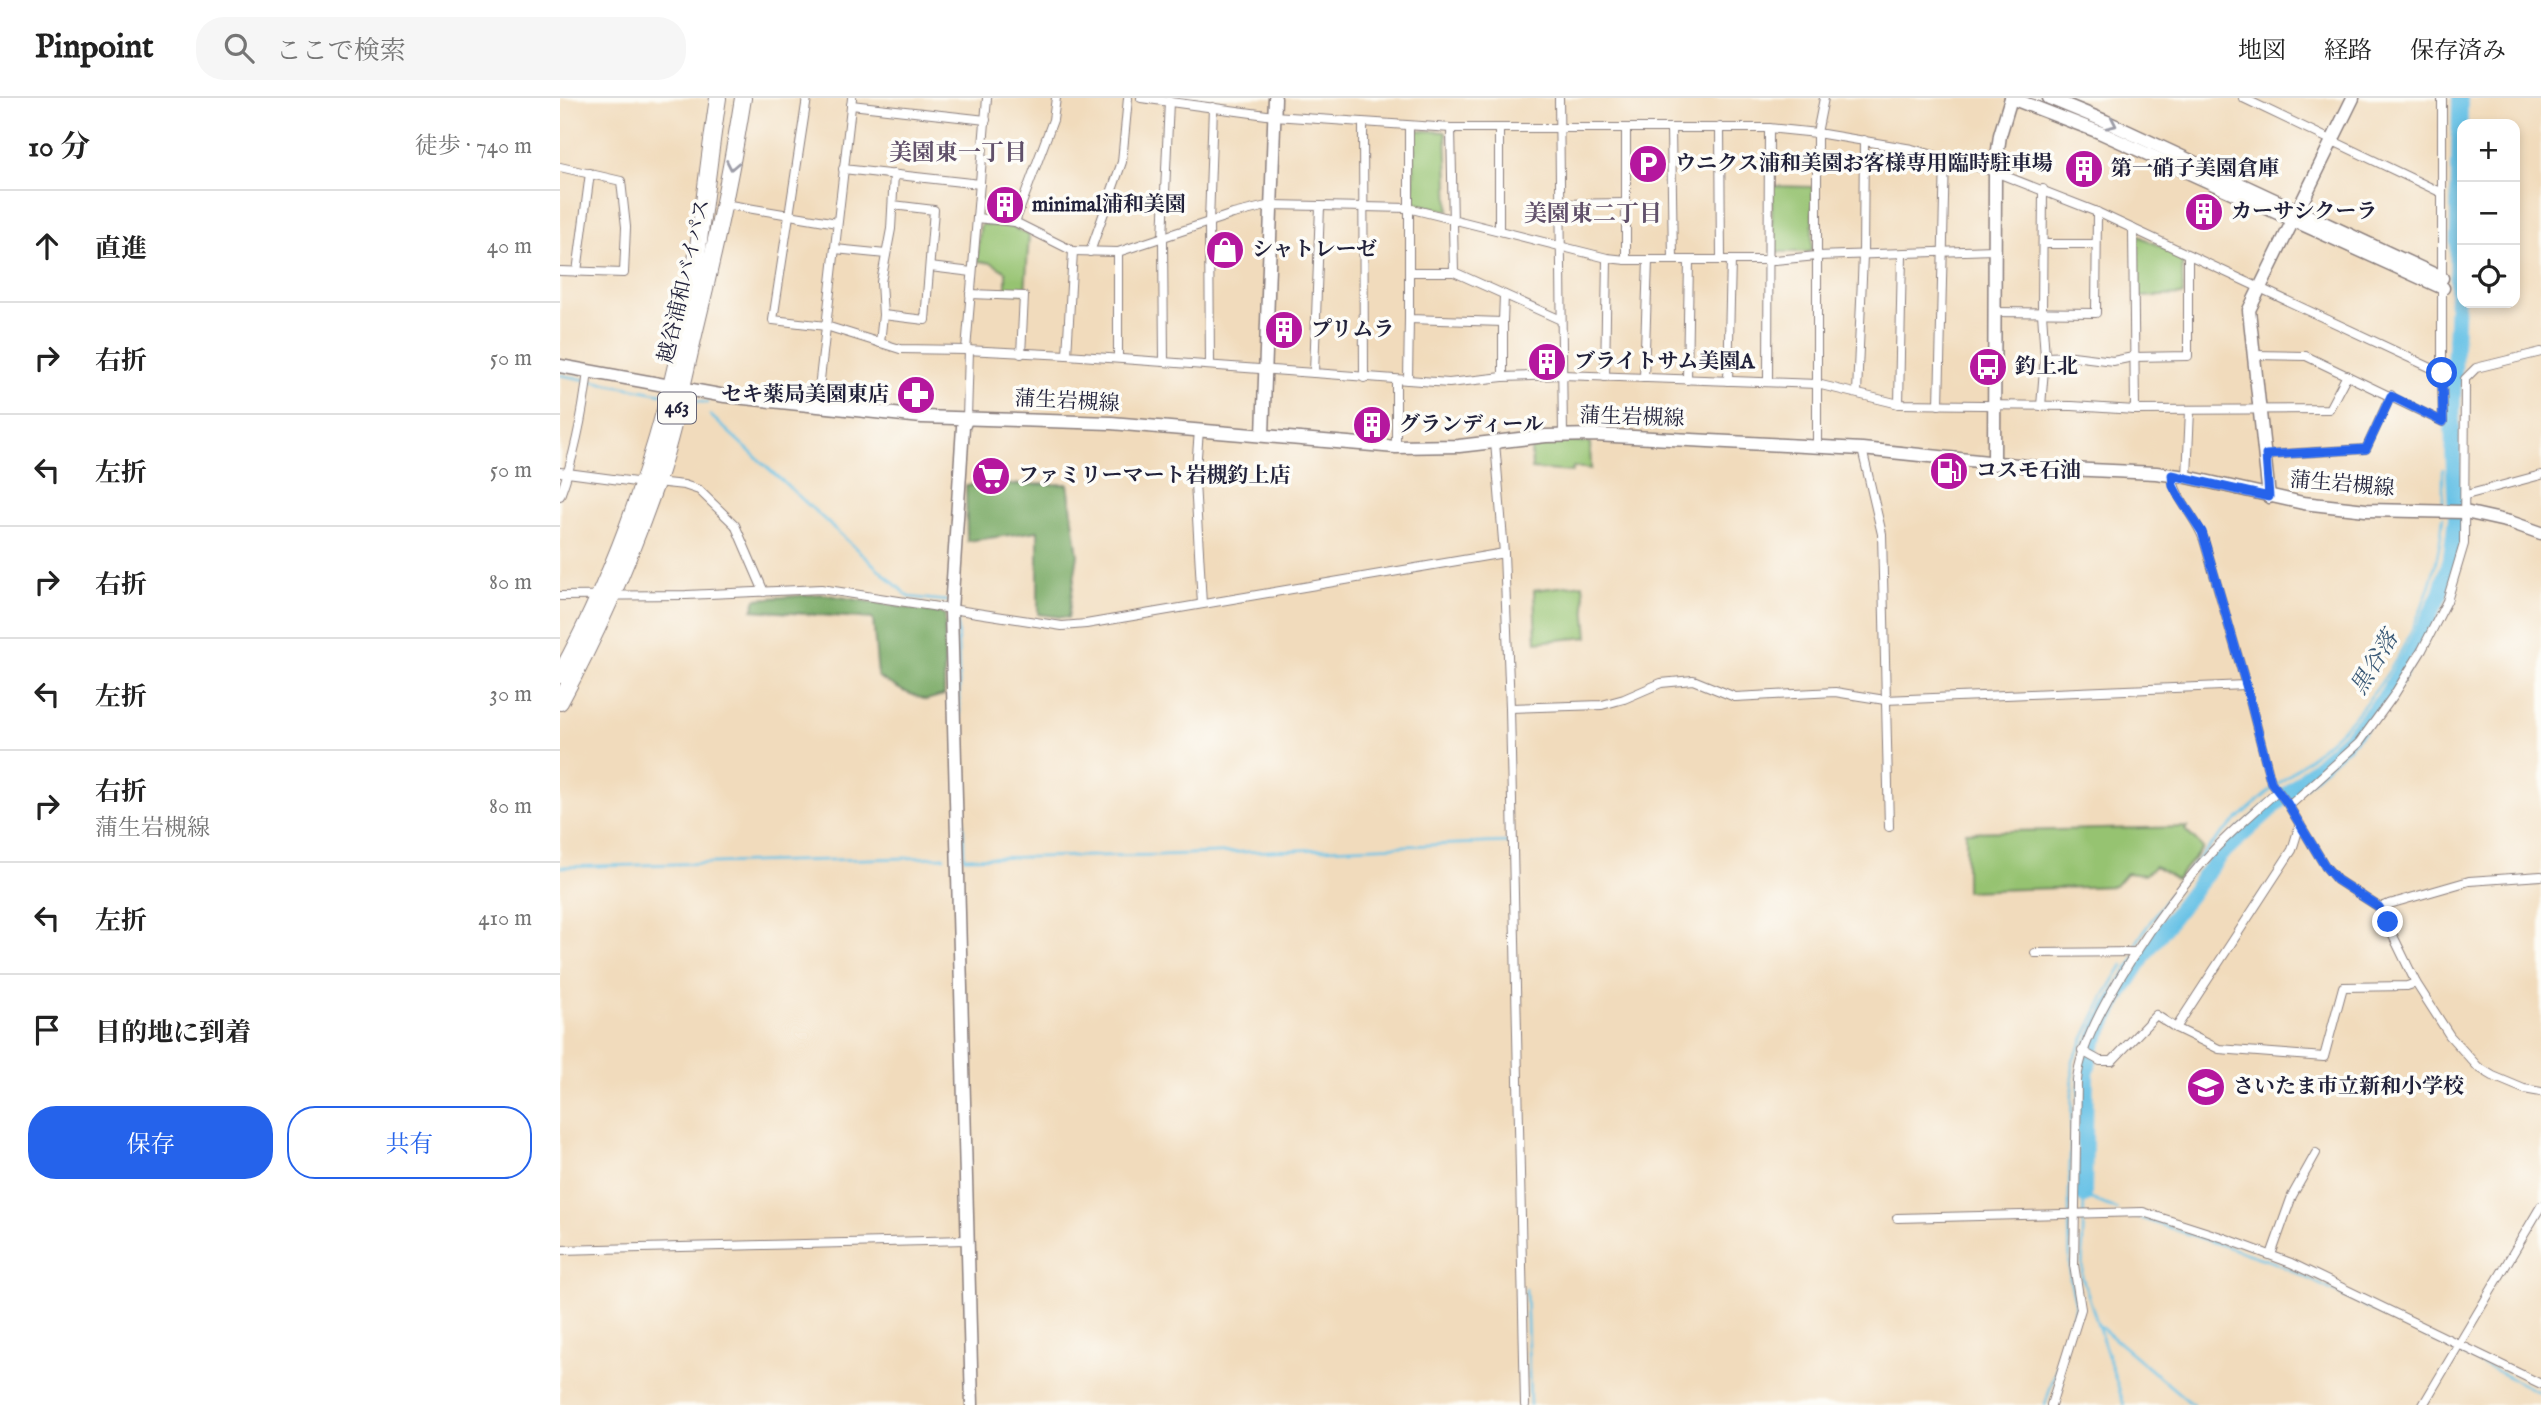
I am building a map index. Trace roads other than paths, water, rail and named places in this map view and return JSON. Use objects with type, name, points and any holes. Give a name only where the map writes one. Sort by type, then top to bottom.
[{"type":"highway","name":"越谷浦和バイパス","points":[[676,388],[718,98]]},
{"type":"highway","points":[[707,168],[727,98]]},
{"type":"highway","name":"越谷浦和バイパス","points":[[560,702],[590,647],[605,596],[650,482],[652,458],[676,388],[724,204],[743,98]]},
{"type":"highway","name":"越谷浦和バイパス","points":[[560,676],[605,596]]},
{"type":"street","points":[[807,98],[773,320],[826,327],[900,349],[1118,358],[1449,383],[1503,377],[1562,375],[1816,384],[1899,404],[2041,406],[2135,411],[2329,409],[2347,375]]},
{"type":"street","points":[[972,1405],[951,610],[963,427],[967,418],[970,294],[988,98]]},
{"type":"street","points":[[1015,222],[1053,120],[1056,98]]},
{"type":"street","points":[[1090,252],[1122,162],[1128,98]]},
{"type":"street","points":[[1141,98],[1274,116],[1363,124],[1499,129],[1769,128],[1864,140],[1945,157],[2043,189],[2097,212],[2442,373]]},
{"type":"street","points":[[1263,435],[1275,98]]},
{"type":"street","points":[[1559,98],[1563,435]]},
{"type":"street","points":[[1817,446],[1817,133],[1824,98]]},
{"type":"street","points":[[1994,464],[1995,172],[2000,135],[2011,98],[2099,132],[2294,215],[2442,283]]},
{"type":"street","points":[[2049,98],[2105,121],[2294,215]]},
{"type":"street","points":[[2243,98],[2442,193]]},
{"type":"street","points":[[2269,497],[2249,310],[2353,98]]},
{"type":"street","points":[[2255,355],[2306,356],[2443,422],[2442,98]]},
{"type":"street","points":[[817,406],[852,102],[986,120]]},
{"type":"street","points":[[1164,361],[1163,238],[1169,102]]},
{"type":"street","points":[[1210,365],[1209,222],[1213,107]]},
{"type":"street","points":[[1363,124],[1364,378]]},
{"type":"street","points":[[1408,380],[1409,126]]},
{"type":"street","points":[[1720,127],[1728,381]]},
{"type":"street","points":[[1451,128],[1454,272]]},
{"type":"street","points":[[1626,128],[1626,260]]},
{"type":"street","points":[[1671,128],[1673,260]]},
{"type":"street","points":[[1768,382],[1769,128]]},
{"type":"street","points":[[1499,129],[1499,230]]},
{"type":"street","points":[[1857,393],[1863,255],[1864,140]]},
{"type":"street","points":[[1939,405],[1945,157]]},
{"type":"street","points":[[560,167],[621,181],[626,227],[624,274],[560,271]]},
{"type":"street","points":[[843,169],[980,184]]},
{"type":"street","points":[[578,272],[590,173]]},
{"type":"street","points":[[880,343],[883,315],[881,282],[894,174]]},
{"type":"street","points":[[2041,406],[2045,357],[2042,313],[2043,189]]},
{"type":"street","points":[[1560,204],[1626,203]]},
{"type":"street","points":[[724,204],[837,223]]},
{"type":"street","points":[[883,315],[925,320],[930,267],[934,210],[892,205]]},
{"type":"street","points":[[977,218],[1015,222],[1073,251],[1090,252],[1118,252],[1271,205],[1408,208],[1607,258],[1626,260],[1768,260],[1994,250]]},
{"type":"street","points":[[1314,373],[1320,206]]},
{"type":"street","points":[[1994,312],[2096,313],[2097,212]]},
{"type":"street","points":[[2133,229],[2135,411]]},
{"type":"street","points":[[2044,244],[2096,244]]},
{"type":"street","points":[[835,249],[886,254]]},
{"type":"street","points":[[1067,355],[1073,251]]},
{"type":"street","points":[[1118,252],[1118,358]]},
{"type":"street","points":[[1899,404],[1902,254]]},
{"type":"street","points":[[2045,357],[2073,356],[2113,361],[2133,357],[2188,356],[2188,255]]},
{"type":"street","points":[[1605,377],[1607,258]]},
{"type":"street","points":[[1644,378],[1648,260]]},
{"type":"street","points":[[1687,380],[1689,260]]},
{"type":"street","points":[[930,267],[972,272]]},
{"type":"street","points":[[1409,272],[1454,272],[1561,320]]},
{"type":"street","points":[[970,294],[1024,296],[1021,354]]},
{"type":"street","points":[[1503,377],[1504,295]]},
{"type":"street","points":[[1409,319],[1503,322]]},
{"type":"street","points":[[2288,804],[2359,743],[2394,695],[2448,601],[2464,544],[2459,512],[2466,495],[2465,379],[2476,368],[2541,352]]},
{"type":"street","name":"蒲生岩槻線","points":[[560,366],[676,388],[909,416],[1049,420],[1396,447],[1430,447],[1563,435],[1817,446],[1994,464],[2172,475],[2269,497],[2353,509],[2459,512],[2510,522],[2541,533]]},
{"type":"street","points":[[560,496],[564,472],[582,417],[588,371]]},
{"type":"street","points":[[1396,380],[1396,447]]},
{"type":"street","points":[[2266,455],[2366,449],[2391,396]]},
{"type":"street","points":[[2187,477],[2190,410]]},
{"type":"street","points":[[1199,430],[1195,482],[1202,604]]},
{"type":"street","points":[[1495,442],[1504,553],[1510,708],[1525,1405]]},
{"type":"street","points":[[1861,449],[1882,534],[1889,827]]},
{"type":"street","points":[[564,472],[684,485],[699,490],[735,525],[764,592]]},
{"type":"street","points":[[2172,475],[2173,486],[2202,532],[2271,782],[2288,804],[2325,866],[2337,880],[2379,907],[2416,983],[2450,1036],[2478,1066],[2503,1081],[2541,1092]]},
{"type":"street","points":[[2466,495],[2541,475]]},
{"type":"street","points":[[560,596],[821,589],[1062,626],[1504,553]]},
{"type":"street","points":[[1510,708],[1602,705],[1661,683],[1693,680],[1735,697],[1835,692],[1885,700],[2246,685]]},
{"type":"street","points":[[2050,1405],[2081,1309],[2074,1265],[2077,1081],[2081,1051],[2137,952],[2175,897],[2211,853],[2279,793]]},
{"type":"street","points":[[2176,1028],[2292,850],[2300,824]]},
{"type":"street","points":[[2379,907],[2469,881],[2541,876]]},
{"type":"street","points":[[2035,953],[2137,952]]},
{"type":"street","points":[[2081,1051],[2100,1061],[2112,1061],[2156,1015],[2219,1049],[2324,1057],[2343,987],[2407,986],[2416,983]]},
{"type":"street","points":[[2271,1255],[2292,1196],[2316,1153]]},
{"type":"street","points":[[2423,1405],[2541,1206]]},
{"type":"street","points":[[1897,1218],[2143,1212],[2271,1255],[2541,1384]]},
{"type":"street","points":[[560,1250],[967,1241]]},
{"type":"waterway","name":"黒谷落","points":[[2084,1196],[2086,1074],[2092,1047],[2113,1005],[2147,951],[2221,854],[2347,740],[2384,699],[2415,646],[2440,594],[2451,557],[2456,518],[2452,423],[2460,98]]},
{"type":"waterway","points":[[560,375],[662,394]]},
{"type":"waterway","points":[[686,399],[707,403]]},
{"type":"waterway","points":[[710,415],[909,597],[947,601]]},
{"type":"waterway","points":[[2443,469],[2443,507]]},
{"type":"waterway","points":[[2132,950],[2174,889],[2210,846],[2339,732],[2378,686],[2410,634],[2422,605],[2439,547],[2443,517]]},
{"type":"waterway","points":[[957,612],[964,858],[1162,855],[1510,842]]},
{"type":"waterway","points":[[560,867],[944,857]]},
{"type":"waterway","points":[[2045,1405],[2076,1305],[2070,1280],[2069,1196],[2073,1061],[2105,995],[2123,965]]},
{"type":"waterway","points":[[2118,1210],[2084,1196],[2082,1276],[2124,1405]]},
{"type":"waterway","points":[[2131,1215],[2276,1263],[2541,1393]]},
{"type":"waterway","points":[[1526,1289],[1530,1405]]},
{"type":"waterway","points":[[2097,1324],[2193,1405]]},
{"type":"place","name":"ウニクス浦和美園お客様専用臨時駐車場","points":[[1648,164]]},
{"type":"place","name":"第一硝子美園倉庫","points":[[2084,169]]},
{"type":"place","name":"minimal浦和美園","points":[[1005,205]]},
{"type":"place","name":"カーサシクーラ","points":[[2204,212]]},
{"type":"place","name":"シャトレーゼ","points":[[1225,250]]},
{"type":"place","name":"プリムラ","points":[[1284,330]]},
{"type":"place","name":"ブライトサム美園A","points":[[1547,362]]},
{"type":"place","name":"釣上北","points":[[1988,367]]},
{"type":"place","name":"セキ薬局美園東店","points":[[916,395]]},
{"type":"place","name":"グランディール","points":[[1372,425]]},
{"type":"place","name":"コスモ石油","points":[[1949,471]]},
{"type":"place","name":"ファミリーマート岩槻釣上店","points":[[991,476]]},
{"type":"place","name":"さいたま市立新和小学校","points":[[2206,1087]]},
{"type":"district","name":"美園東一丁目","points":[[958,153]]},
{"type":"district","name":"美園東二丁目","points":[[1593,214]]}]
